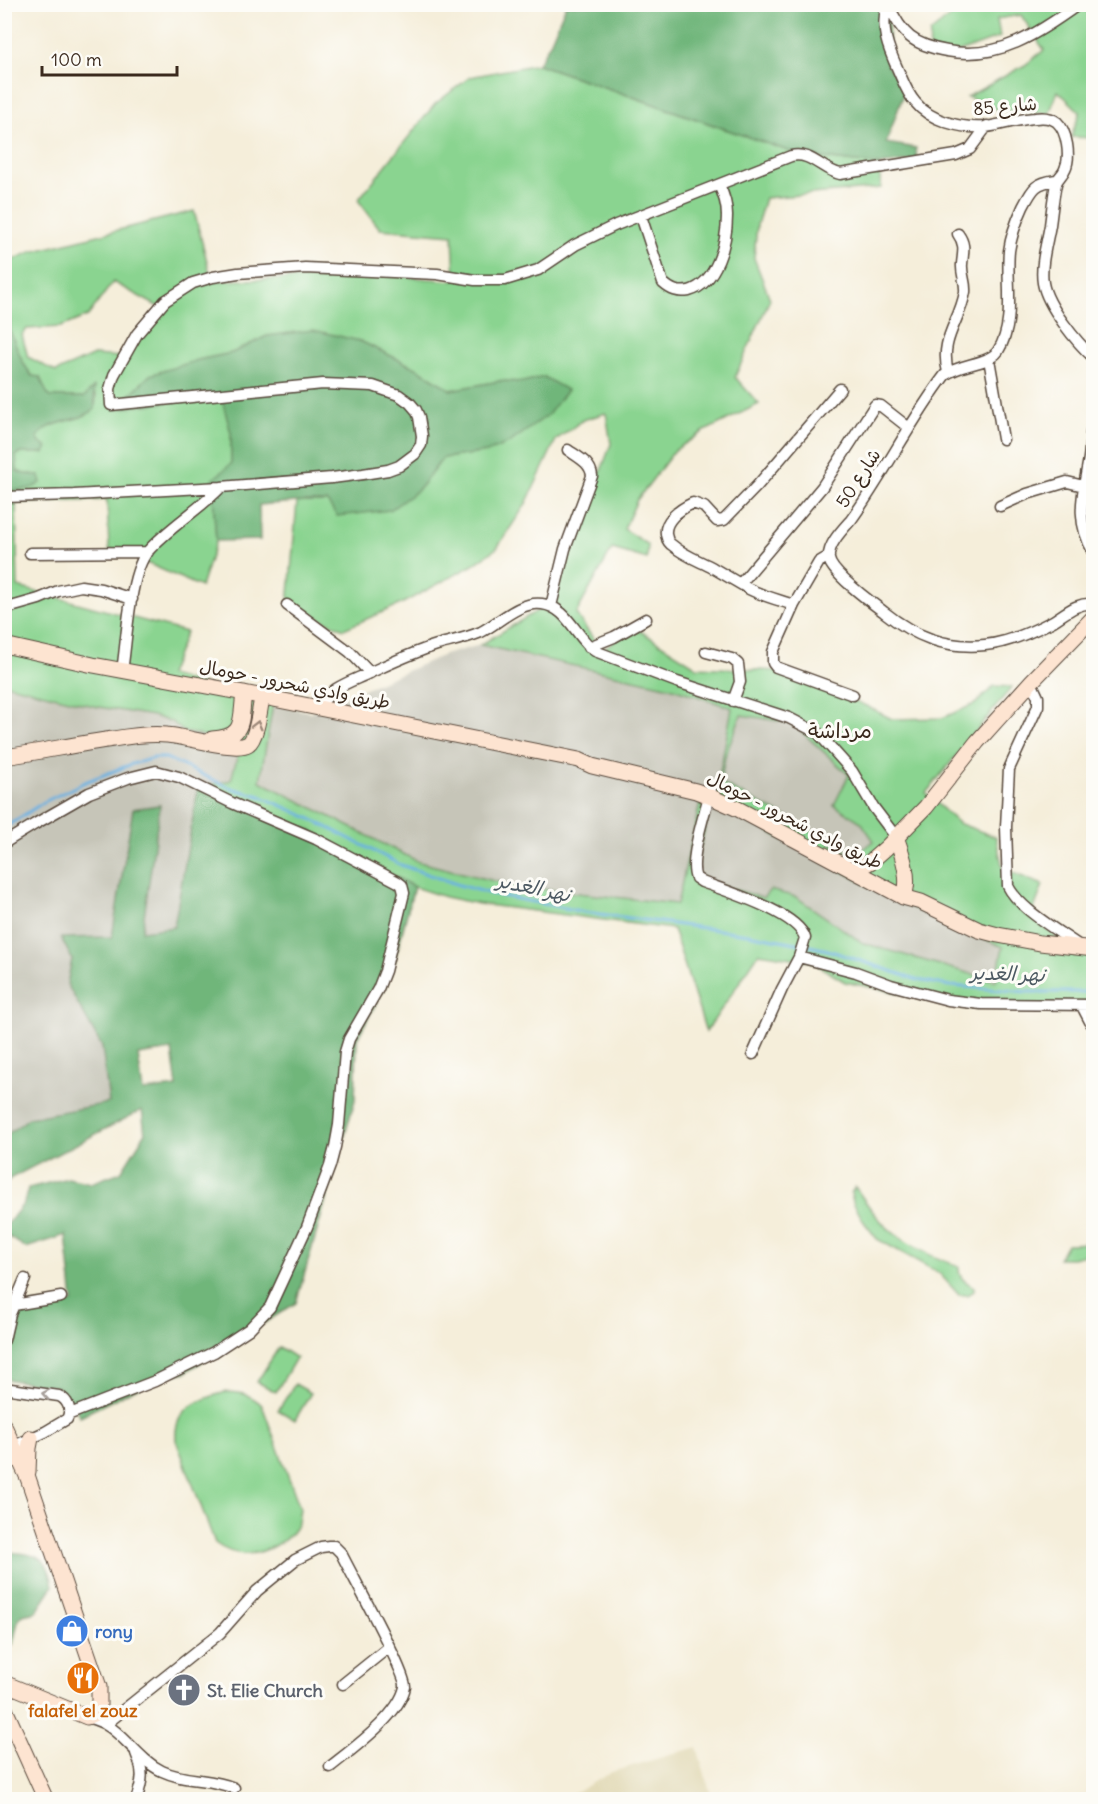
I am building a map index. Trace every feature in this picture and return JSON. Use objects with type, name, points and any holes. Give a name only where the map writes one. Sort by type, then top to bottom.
[{"type":"main road","points":[[861,867],[879,856],[939,792],[977,742],[1030,682],[1090,620]]},
{"type":"main road","name":"طريق وادي شحرور - حومال","points":[[4,645],[122,671],[579,760],[592,766],[685,780],[979,930],[1040,943],[1088,949]]},
{"type":"main road","points":[[201,740],[222,739],[236,733],[244,693]]},
{"type":"main road","points":[[4,757],[129,736],[163,734],[230,747],[241,746],[249,743],[255,729],[262,697]]},
{"type":"main road","points":[[896,837],[904,863],[905,894]]},
{"type":"main road","name":"طريق وادي شحرور - حومال","points":[[835,857],[861,867],[905,894]]},
{"type":"main road","points":[[4,1683],[87,1717],[93,1714],[99,1705],[99,1687],[28,1478],[8,1438]]},
{"type":"main road","points":[[28,1478],[29,1448],[32,1438]]},
{"type":"main road","points":[[4,1707],[46,1800]]},
{"type":"street","points":[[888,4],[898,24],[921,45],[966,54],[990,52],[1016,44],[1050,25],[1079,4]]},
{"type":"street","name":"شارع 85","points":[[888,4],[884,29],[886,41],[907,91],[913,101],[928,113],[945,121],[965,126],[987,126],[1039,118],[1048,118],[1057,122],[1064,135],[1067,156],[1065,171],[1056,180],[1045,252],[1043,283],[1051,303],[1067,328],[1094,358]]},
{"type":"street","points":[[4,497],[220,487],[332,478],[388,470],[399,466],[415,454],[420,446],[421,426],[416,410],[399,395],[373,386],[323,384],[111,405],[110,389],[114,375],[132,342],[150,316],[165,301],[194,283],[238,273],[305,268],[437,274],[475,280],[505,280],[538,270],[584,240],[616,225],[798,154],[840,174],[956,155],[970,149],[987,126]]},
{"type":"street","points":[[958,234],[965,248],[962,268],[965,292],[945,349],[948,372],[953,368],[989,359],[999,349],[1004,338],[1008,314],[1010,249],[1016,225],[1035,187],[1041,183],[1056,180]]},
{"type":"street","points":[[641,216],[663,283],[677,291],[685,292],[698,288],[716,267],[724,241],[727,205],[719,185]]},
{"type":"street","points":[[989,359],[1003,439]]},
{"type":"street","name":"شارع 50","points":[[853,695],[776,667],[773,663],[773,652],[794,605],[819,562],[829,556],[836,539],[871,493],[909,428],[948,372]]},
{"type":"street","points":[[794,605],[750,590],[670,544],[666,537],[667,525],[684,507],[693,503],[704,507],[717,521],[724,520],[757,486],[840,389]]},
{"type":"street","points":[[741,583],[822,487],[875,405],[881,406],[909,428]]},
{"type":"street","points":[[1094,407],[1090,451],[1081,499],[1081,517],[1094,553]]},
{"type":"street","points":[[551,606],[565,549],[592,476],[587,464],[568,450]]},
{"type":"street","points":[[1000,506],[1027,494],[1067,482],[1084,486]]},
{"type":"street","points":[[122,671],[137,572],[148,552],[220,487]]},
{"type":"street","points":[[30,553],[148,552]]},
{"type":"street","points":[[829,556],[833,567],[861,594],[907,630],[934,641],[956,645],[980,646],[1013,639],[1053,621],[1075,607],[1082,604],[1094,604]]},
{"type":"street","points":[[4,609],[81,586],[101,589],[132,599]]},
{"type":"street","points":[[317,708],[337,688],[422,650],[481,632],[525,606],[536,603],[551,606],[568,620],[589,647],[614,659],[789,718],[818,733],[852,771],[874,808],[896,837]]},
{"type":"street","points":[[287,605],[350,652],[370,673]]},
{"type":"street","points":[[1075,607],[1090,620]]},
{"type":"street","points":[[589,647],[615,638],[646,619]]},
{"type":"street","points":[[706,652],[732,659],[738,664],[740,682],[734,701]]},
{"type":"street","points":[[1030,682],[1038,698],[1038,706],[1009,769],[1006,827],[1008,886],[1012,894],[1028,909],[1088,949]]},
{"type":"street","points":[[4,843],[89,794],[128,778],[156,771],[179,777],[232,803],[316,839],[398,882],[403,889],[385,971],[378,989],[348,1040],[339,1125],[330,1166],[307,1227],[270,1306],[249,1329],[214,1352],[155,1381],[69,1414]]},
{"type":"street","points":[[710,793],[693,866],[696,878],[757,902],[800,927],[805,938],[800,955],[753,1054]]},
{"type":"street","points":[[800,955],[856,972],[891,986],[948,1000],[981,1004],[1088,1005],[1094,1029]]},
{"type":"street","points":[[4,1340],[10,1314],[25,1279]]},
{"type":"street","points":[[14,1305],[61,1297]]},
{"type":"street","points":[[4,1388],[59,1396],[66,1400],[69,1414],[67,1419],[32,1438],[8,1438]]},
{"type":"street","points":[[106,1724],[220,1633],[257,1592],[295,1560],[321,1548],[333,1546],[341,1553],[405,1682],[391,1713],[367,1737],[330,1767]]},
{"type":"street","points":[[342,1684],[389,1647]]},
{"type":"street","points":[[87,1717],[106,1724],[136,1752],[165,1773],[234,1788]]},
{"type":"street","points":[[136,1752],[142,1773],[136,1800]]},
{"type":"shaded area","points":[[480,645],[670,687],[733,708],[718,783],[702,795],[677,904],[514,886],[419,862],[260,781],[273,704],[310,712],[444,655]]},
{"type":"shaded area","points":[[4,684],[93,706],[153,716],[172,722],[184,732],[241,743],[231,780],[198,788],[174,927],[141,932],[160,805],[133,809],[112,937],[72,959],[67,984],[102,1047],[109,1103],[30,1118],[5,1136]]},
{"type":"shaded area","points":[[741,715],[792,723],[849,775],[834,805],[861,822],[874,841],[856,854],[840,849],[807,828],[720,783],[725,757]]},
{"type":"shaded area","points":[[712,801],[901,903],[1003,947],[995,982],[863,943],[796,897],[763,898],[707,881],[694,871]]},
{"type":"shaded area","points":[[697,1747],[712,1799],[564,1799],[612,1772]]},
{"type":"green space","points":[[566,5],[883,5],[889,17],[887,65],[905,90],[886,143],[916,148],[917,160],[879,165],[800,155],[538,64],[550,43]]},
{"type":"green space","points":[[961,5],[1083,5],[1080,7],[1093,14],[1093,138],[1071,137],[1080,112],[1058,91],[1049,114],[996,109],[967,97],[1025,65],[1044,50],[1021,15],[997,19],[1000,37],[940,59],[929,55],[930,33],[962,7]]},
{"type":"green space","points":[[538,64],[800,155],[879,165],[881,188],[765,198],[757,225],[754,258],[770,299],[735,377],[759,404],[703,432],[675,450],[637,500],[624,529],[648,545],[647,559],[612,549],[576,614],[601,650],[634,627],[697,667],[780,671],[836,691],[892,719],[942,718],[975,704],[994,686],[1012,687],[926,793],[958,823],[996,837],[1003,869],[1043,885],[1031,917],[1077,953],[1093,955],[1093,1011],[950,1003],[845,982],[811,961],[759,953],[706,1032],[673,929],[479,904],[445,897],[414,887],[305,828],[198,788],[231,780],[241,743],[184,732],[172,722],[153,716],[93,706],[5,684],[5,490],[21,490],[32,474],[17,471],[16,455],[44,453],[37,437],[58,423],[82,417],[95,409],[96,395],[90,393],[84,397],[50,397],[27,369],[9,331],[9,309],[5,309],[5,263],[31,252],[194,211],[212,281],[394,276],[455,281],[453,235],[380,229],[358,200],[435,104],[470,77]],"holes":[[[113,282],[164,310],[122,357],[94,355],[56,372],[28,357],[22,335],[27,329],[61,327],[88,316]],[[267,336],[360,341],[418,369],[451,390],[500,381],[523,382],[544,377],[487,452],[443,458],[418,490],[328,502],[297,502],[288,605],[344,629],[401,604],[473,565],[497,548],[526,504],[556,440],[583,420],[606,413],[611,444],[552,602],[480,645],[670,687],[732,708],[718,782],[702,795],[677,904],[514,886],[419,862],[260,781],[273,704],[169,675],[186,632],[18,587],[16,503],[107,500],[109,549],[201,587],[216,541],[212,480],[231,465],[231,433],[221,395],[198,360],[232,353]],[[741,715],[792,723],[849,775],[834,805],[861,822],[874,841],[856,854],[840,849],[807,828],[720,783],[725,757]],[[712,801],[901,903],[1003,947],[996,981],[863,943],[796,897],[770,890],[763,898],[707,881],[694,871]]]},
{"type":"green space","points":[[5,309],[9,309],[10,331],[23,363],[32,376],[40,377],[50,397],[84,397],[94,387],[95,409],[81,417],[58,423],[43,431],[37,437],[40,443],[47,447],[44,453],[16,455],[17,471],[39,475],[41,483],[24,490],[5,490]]},
{"type":"green space","points":[[313,330],[360,341],[418,369],[451,390],[500,381],[523,382],[544,377],[567,390],[548,415],[509,443],[487,452],[443,458],[418,490],[390,510],[337,516],[327,502],[259,505],[260,540],[216,541],[212,480],[231,464],[231,433],[221,395],[115,409],[150,375],[198,360],[232,353],[267,336]]},
{"type":"green space","points":[[198,788],[305,828],[414,887],[391,975],[357,1039],[355,1100],[296,1303],[186,1372],[160,1377],[80,1416],[70,1400],[57,1387],[5,1379],[5,1342],[14,1306],[73,1302],[66,1235],[26,1248],[5,1234],[5,1227],[24,1203],[28,1188],[68,1178],[91,1183],[121,1172],[145,1134],[142,1110],[11,1178],[5,1184],[5,1136],[29,1118],[109,1103],[102,1047],[67,984],[72,959],[61,938],[112,937],[133,809],[160,805],[142,931],[174,927]],"holes":[[[172,1050],[177,1087],[143,1091],[138,1055]]]},
{"type":"green space","points":[[855,1187],[886,1227],[921,1250],[959,1266],[961,1277],[974,1287],[974,1291],[968,1295],[959,1295],[939,1273],[877,1239],[853,1202],[851,1193]]},
{"type":"green space","points":[[1093,1243],[1093,1253],[1073,1258],[1059,1258],[1067,1244]]},
{"type":"green space","points":[[279,1347],[296,1358],[276,1392],[257,1382]]},
{"type":"green space","points":[[295,1384],[311,1393],[295,1420],[278,1410]]},
{"type":"green space","points":[[226,1392],[246,1395],[262,1405],[300,1508],[298,1522],[290,1535],[277,1545],[254,1553],[234,1552],[215,1543],[176,1440],[179,1420],[190,1407]]},
{"type":"green space","points":[[5,1549],[8,1552],[39,1558],[48,1568],[53,1586],[36,1612],[23,1615],[18,1621],[13,1644],[5,1647]]},
{"type":"waterway","name":"نهر الغدير","points":[[4,828],[44,802],[85,782],[132,764],[154,758],[166,758],[231,788],[260,796],[307,817],[401,865],[492,894],[585,912],[748,934],[796,943],[828,950],[918,980],[951,986],[1029,992],[1094,992]]},
{"type":"place","name":"rony","points":[[72,1631]]},
{"type":"place","name":"falafel el zouz","points":[[83,1678]]},
{"type":"place","name":"St. Elie Church","points":[[184,1690]]},
{"type":"district","name":"مرداشة","points":[[840,730]]}]
